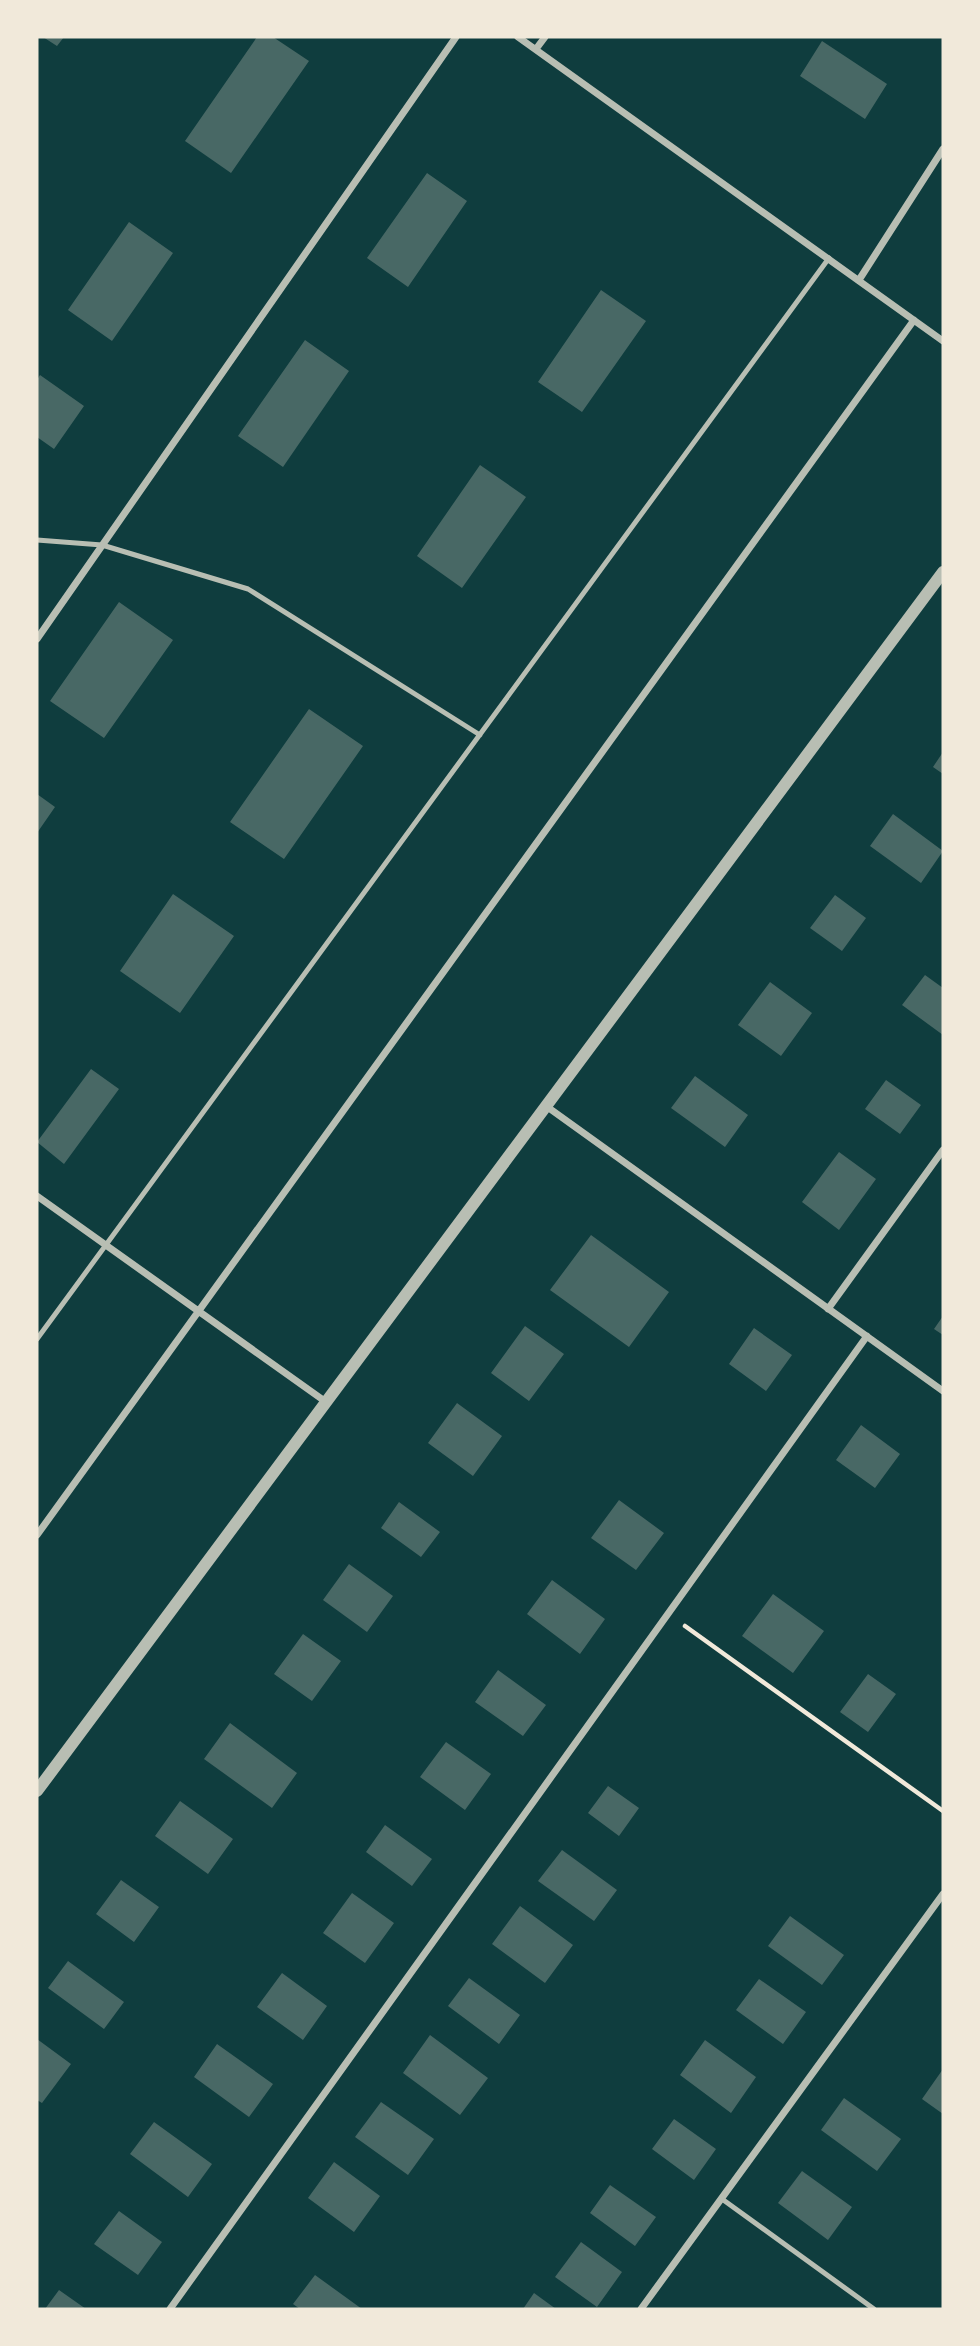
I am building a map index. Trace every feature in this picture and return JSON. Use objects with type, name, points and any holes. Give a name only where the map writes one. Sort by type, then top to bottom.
[{"type":"street","points":[[37,639],[456,37]]},
{"type":"street","points":[[518,37],[943,341]]},
{"type":"street","points":[[536,49],[545,37]]},
{"type":"street","points":[[859,280],[943,149]]},
{"type":"street","points":[[37,1535],[914,320]]},
{"type":"street","points":[[37,1791],[943,572]]},
{"type":"street","points":[[546,1105],[943,1391]]},
{"type":"street","points":[[828,1309],[943,1150]]},
{"type":"street","points":[[37,1196],[326,1402]]},
{"type":"street","points":[[170,2309],[867,1336]]},
{"type":"street","points":[[641,2309],[943,1894]]},
{"type":"lane","points":[[37,1339],[829,258]]},
{"type":"lane","points":[[37,540],[102,545],[248,589],[480,735]]},
{"type":"lane","points":[[722,2199],[874,2309]]},
{"type":"path","points":[[668,1614],[943,1811]]},
{"type":"building","points":[[43,37],[64,37],[57,46]]},
{"type":"building","points":[[257,37],[273,37],[309,61],[231,173],[185,141]]},
{"type":"building","points":[[822,41],[887,84],[865,119],[800,76]]},
{"type":"building","points":[[427,173],[467,201],[408,287],[367,258]]},
{"type":"building","points":[[129,222],[173,253],[112,341],[68,310]]},
{"type":"building","points":[[601,290],[646,321],[582,412],[538,382]]},
{"type":"building","points":[[305,340],[349,371],[283,467],[238,436]]},
{"type":"building","points":[[40,375],[84,406],[54,449],[37,437],[37,380]]},
{"type":"building","points":[[480,465],[526,497],[462,588],[417,556]]},
{"type":"building","points":[[119,602],[173,640],[104,738],[50,701]]},
{"type":"building","points":[[309,709],[363,746],[284,859],[230,822]]},
{"type":"building","points":[[943,752],[943,774],[933,767]]},
{"type":"building","points":[[37,794],[55,807],[37,833]]},
{"type":"building","points":[[893,814],[943,851],[921,883],[870,846]]},
{"type":"building","points":[[173,894],[234,936],[180,1013],[120,971]]},
{"type":"building","points":[[835,895],[866,918],[842,951],[810,928]]},
{"type":"building","points":[[925,975],[943,988],[943,1035],[902,1005]]},
{"type":"building","points":[[770,982],[812,1013],[781,1056],[738,1025]]},
{"type":"building","points":[[91,1069],[119,1089],[64,1164],[37,1142]]},
{"type":"building","points":[[695,1076],[748,1115],[725,1147],[671,1108]]},
{"type":"building","points":[[886,1080],[921,1105],[900,1134],[865,1109]]},
{"type":"building","points":[[839,1152],[876,1179],[839,1230],[802,1202]]},
{"type":"building","points":[[591,1235],[669,1292],[629,1347],[550,1290]]},
{"type":"building","points":[[943,1316],[943,1335],[934,1329]]},
{"type":"building","points":[[525,1326],[564,1354],[529,1401],[491,1373]]},
{"type":"building","points":[[754,1328],[792,1355],[766,1391],[729,1364]]},
{"type":"building","points":[[457,1403],[502,1436],[473,1476],[428,1443]]},
{"type":"building","points":[[861,1425],[900,1454],[875,1488],[836,1460]]},
{"type":"building","points":[[619,1500],[664,1533],[636,1570],[591,1538]]},
{"type":"building","points":[[399,1502],[440,1532],[421,1557],[381,1528]]},
{"type":"building","points":[[349,1564],[393,1596],[367,1632],[323,1600]]},
{"type":"building","points":[[552,1580],[605,1619],[580,1654],[527,1614]]},
{"type":"building","points":[[773,1594],[824,1631],[793,1673],[742,1636]]},
{"type":"building","points":[[303,1634],[341,1661],[312,1701],[274,1674]]},
{"type":"building","points":[[498,1670],[546,1705],[523,1736],[475,1702]]},
{"type":"building","points":[[868,1674],[896,1694],[868,1732],[840,1712]]},
{"type":"building","points":[[230,1723],[297,1773],[272,1808],[204,1759]]},
{"type":"building","points":[[446,1742],[491,1774],[465,1810],[420,1777]]},
{"type":"building","points":[[608,1786],[639,1808],[619,1836],[588,1813]]},
{"type":"building","points":[[180,1801],[233,1839],[208,1874],[155,1836]]},
{"type":"building","points":[[385,1825],[432,1859],[412,1886],[366,1852]]},
{"type":"building","points":[[562,1850],[617,1890],[594,1921],[538,1881]]},
{"type":"building","points":[[121,1880],[159,1907],[134,1942],[96,1914]]},
{"type":"building","points":[[352,1893],[394,1923],[365,1963],[323,1933]]},
{"type":"building","points":[[520,1906],[573,1945],[545,1983],[492,1944]]},
{"type":"building","points":[[790,1916],[844,1955],[822,1985],[768,1946]]},
{"type":"building","points":[[68,1961],[124,2002],[104,2029],[48,1988]]},
{"type":"building","points":[[282,1973],[327,2006],[303,2040],[257,2007]]},
{"type":"building","points":[[469,1978],[520,2015],[499,2044],[448,2006]]},
{"type":"building","points":[[759,1979],[806,2012],[783,2044],[736,2010]]},
{"type":"building","points":[[430,2035],[488,2078],[460,2115],[403,2073]]},
{"type":"building","points":[[37,2039],[71,2064],[42,2103],[37,2100]]},
{"type":"building","points":[[705,2040],[756,2077],[731,2113],[680,2075]]},
{"type":"building","points":[[217,2044],[273,2084],[249,2117],[194,2077]]},
{"type":"building","points":[[943,2069],[943,2114],[922,2099]]},
{"type":"building","points":[[844,2098],[901,2139],[877,2171],[821,2130]]},
{"type":"building","points":[[381,2102],[434,2139],[408,2175],[355,2137]]},
{"type":"building","points":[[674,2119],[716,2149],[694,2180],[652,2149]]},
{"type":"building","points":[[154,2122],[212,2164],[188,2197],[130,2154]]},
{"type":"building","points":[[334,2162],[380,2196],[354,2232],[308,2198]]},
{"type":"building","points":[[802,2171],[852,2207],[828,2240],[778,2203]]},
{"type":"building","points":[[610,2185],[656,2217],[635,2246],[590,2213]]},
{"type":"building","points":[[119,2211],[162,2242],[138,2275],[94,2244]]},
{"type":"building","points":[[581,2242],[622,2272],[597,2307],[555,2277]]},
{"type":"building","points":[[315,2275],[362,2309],[300,2309],[293,2304]]},
{"type":"building","points":[[59,2290],[86,2309],[45,2309]]},
{"type":"building","points":[[534,2293],[556,2309],[523,2309]]}]
